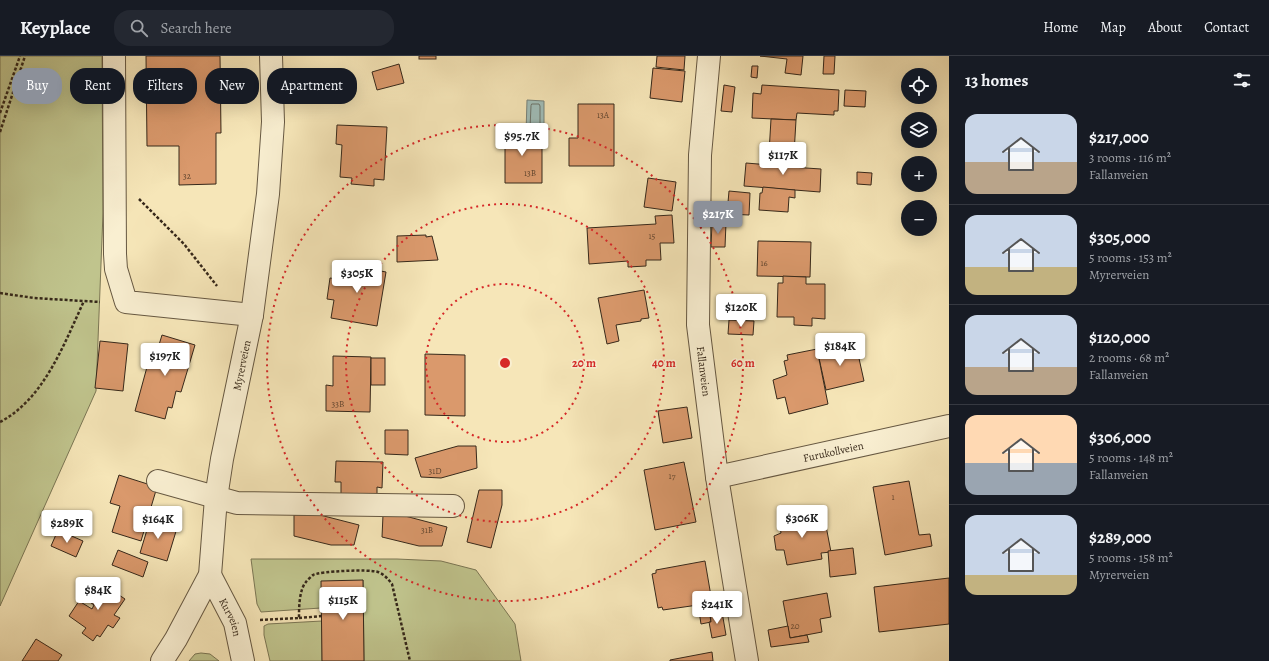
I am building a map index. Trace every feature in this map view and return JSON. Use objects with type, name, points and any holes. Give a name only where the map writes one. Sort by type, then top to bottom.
[{"type":"street","points":[[114,56],[115,254],[116,269],[126,302],[252,315]]},
{"type":"street","name":"Myrerveien","points":[[162,661],[176,639],[210,575],[216,498],[222,459],[252,315],[268,194],[273,122],[271,56]]},
{"type":"street","name":"Fallanveien","points":[[709,56],[700,155],[698,325],[717,477],[747,661]]},
{"type":"street","name":"Furukollveien","points":[[717,477],[949,426]]},
{"type":"street","points":[[158,481],[237,503],[453,506]]},
{"type":"street","name":"Kurveien","points":[[210,575],[235,623],[243,661]]},
{"type":"path","points":[[0,113],[20,56]]},
{"type":"path","points":[[0,132],[25,56]]},
{"type":"path","points":[[136,197],[184,244],[220,291]]},
{"type":"path","points":[[0,293],[34,298],[84,301],[63,347],[41,385],[28,402],[0,422]]},
{"type":"path","points":[[299,618],[299,602],[305,582],[313,575],[364,571],[378,572],[386,576],[392,584],[410,661]]},
{"type":"path","points":[[235,623],[322,616]]},
{"type":"green space","points":[[0,56],[102,56],[102,68],[70,68],[70,104],[102,104],[103,213],[96,391],[0,606]]},
{"type":"green space","points":[[251,559],[397,559],[441,561],[476,570],[515,624],[521,661],[364,661],[363,580],[321,608],[261,612],[257,604]]},
{"type":"green space","points":[[322,621],[322,661],[270,661],[264,635],[264,626],[268,624]]},
{"type":"green space","points":[[195,654],[210,654],[219,661],[189,661]]},
{"type":"water","points":[[527,100],[544,101],[544,134],[526,133]]},
{"type":"building","points":[[146,56],[220,56],[220,68],[205,68],[205,104],[221,104],[221,133],[216,133],[216,184],[179,185],[179,146],[147,146],[147,104],[197,104],[197,68],[146,68]]},
{"type":"building","points":[[419,56],[436,56],[436,59],[419,59]]},
{"type":"building","points":[[657,56],[685,56],[684,70],[656,67]]},
{"type":"building","points":[[760,56],[803,56],[801,75],[785,73],[787,59]]},
{"type":"building","points":[[824,56],[835,56],[834,74],[823,74]]},
{"type":"building","points":[[399,64],[404,83],[377,90],[372,72]]},
{"type":"building","points":[[752,66],[758,66],[757,78],[751,77]]},
{"type":"building","points":[[653,68],[685,71],[682,102],[650,98]]},
{"type":"building","points":[[724,85],[735,87],[732,112],[721,111]]},
{"type":"building","points":[[762,85],[839,90],[838,111],[834,111],[834,115],[797,113],[796,120],[752,118],[753,93],[761,94]]},
{"type":"building","points":[[845,90],[866,91],[865,107],[844,106]]},
{"type":"building","points":[[578,104],[614,104],[614,166],[569,166],[569,138],[578,138]]},
{"type":"building","points":[[771,119],[796,120],[794,154],[769,153]]},
{"type":"building","points":[[528,124],[528,144],[542,144],[542,183],[505,183],[505,125]]},
{"type":"building","points":[[337,125],[387,127],[384,180],[374,179],[374,186],[351,184],[352,178],[340,177],[342,145],[336,144]]},
{"type":"building","points":[[771,158],[792,160],[791,167],[821,169],[820,192],[744,186],[746,163],[770,165]]},
{"type":"building","points":[[857,172],[872,173],[871,185],[857,184]]},
{"type":"building","points":[[648,178],[676,182],[672,211],[644,207]]},
{"type":"building","points":[[763,187],[795,190],[795,198],[789,197],[788,212],[759,210],[760,193],[762,193]]},
{"type":"building","points":[[729,191],[750,193],[749,215],[727,214]]},
{"type":"building","points":[[672,215],[674,243],[660,243],[661,260],[646,260],[646,266],[628,267],[628,261],[589,264],[587,228],[656,224],[655,216]]},
{"type":"building","points":[[712,223],[726,223],[725,247],[711,247]]},
{"type":"building","points":[[426,235],[426,237],[432,236],[438,260],[397,262],[397,236]]},
{"type":"building","points":[[758,241],[811,242],[810,277],[757,276]]},
{"type":"building","points":[[339,263],[386,272],[377,326],[331,318],[334,300],[327,299],[330,278],[337,279]]},
{"type":"building","points":[[783,276],[806,277],[806,284],[825,284],[825,319],[812,318],[812,326],[794,325],[794,317],[777,317],[778,283],[783,283]]},
{"type":"building","points":[[644,290],[649,318],[641,319],[641,321],[616,325],[619,341],[607,344],[598,298]]},
{"type":"building","points":[[729,320],[754,321],[753,335],[728,334]]},
{"type":"building","points":[[162,335],[195,345],[181,392],[176,391],[172,408],[168,407],[165,419],[135,411],[150,356],[155,358]]},
{"type":"building","points":[[100,341],[128,344],[123,391],[95,388]]},
{"type":"building","points":[[856,345],[864,381],[826,390],[817,349],[825,347],[826,352]]},
{"type":"building","points":[[817,349],[828,404],[789,414],[785,397],[777,399],[773,380],[787,375],[784,361],[788,360],[787,355]]},
{"type":"building","points":[[425,354],[465,355],[465,416],[425,415]]},
{"type":"building","points":[[333,356],[371,357],[370,412],[326,411],[326,385],[333,386]]},
{"type":"building","points":[[371,358],[385,358],[385,385],[371,385]]},
{"type":"building","points":[[687,407],[692,438],[663,443],[658,411]]},
{"type":"building","points":[[385,430],[408,430],[408,455],[385,454]]},
{"type":"building","points":[[458,446],[476,446],[477,468],[441,478],[421,477],[415,458]]},
{"type":"building","points":[[336,461],[383,462],[382,488],[377,487],[377,500],[341,500],[341,482],[335,482]]},
{"type":"building","points":[[684,462],[696,522],[655,530],[644,470]]},
{"type":"building","points":[[119,475],[157,487],[141,541],[112,532],[120,506],[110,503]]},
{"type":"building","points":[[909,481],[919,535],[930,534],[932,546],[885,555],[873,487]]},
{"type":"building","points":[[479,490],[502,490],[502,505],[491,548],[467,542]]},
{"type":"building","points":[[814,513],[817,528],[826,526],[831,552],[821,553],[822,559],[787,565],[784,550],[776,550],[774,536],[781,533],[779,520]]},
{"type":"building","points":[[294,515],[320,515],[359,525],[354,545],[331,545],[294,536]]},
{"type":"building","points":[[383,515],[405,516],[447,527],[442,546],[419,546],[382,537]]},
{"type":"building","points":[[150,520],[177,528],[167,561],[140,553]]},
{"type":"building","points":[[58,530],[83,541],[76,557],[51,546]]},
{"type":"building","points":[[853,548],[856,574],[830,577],[828,551]]},
{"type":"building","points":[[118,550],[148,562],[143,577],[112,565]]},
{"type":"building","points":[[705,561],[712,602],[708,603],[711,622],[701,624],[698,605],[663,610],[662,607],[658,608],[652,574],[656,573],[656,570]]},
{"type":"building","points":[[949,578],[949,624],[879,632],[874,587]]},
{"type":"building","points":[[363,580],[364,661],[322,661],[321,581]]},
{"type":"building","points":[[91,583],[104,590],[107,587],[125,599],[114,615],[120,618],[113,628],[108,625],[100,637],[97,635],[93,641],[82,633],[86,628],[69,616],[79,601],[92,609],[94,605],[87,600],[89,598],[84,594]]},
{"type":"building","points":[[827,593],[831,617],[820,619],[822,632],[790,638],[783,601]]},
{"type":"building","points":[[722,612],[726,635],[712,638],[709,622],[711,622],[710,614]]},
{"type":"building","points":[[788,626],[790,638],[807,635],[809,642],[771,647],[768,630]]},
{"type":"building","points":[[36,639],[62,655],[58,661],[22,661]]},
{"type":"building","points":[[712,652],[713,661],[670,661],[670,660]]}]
